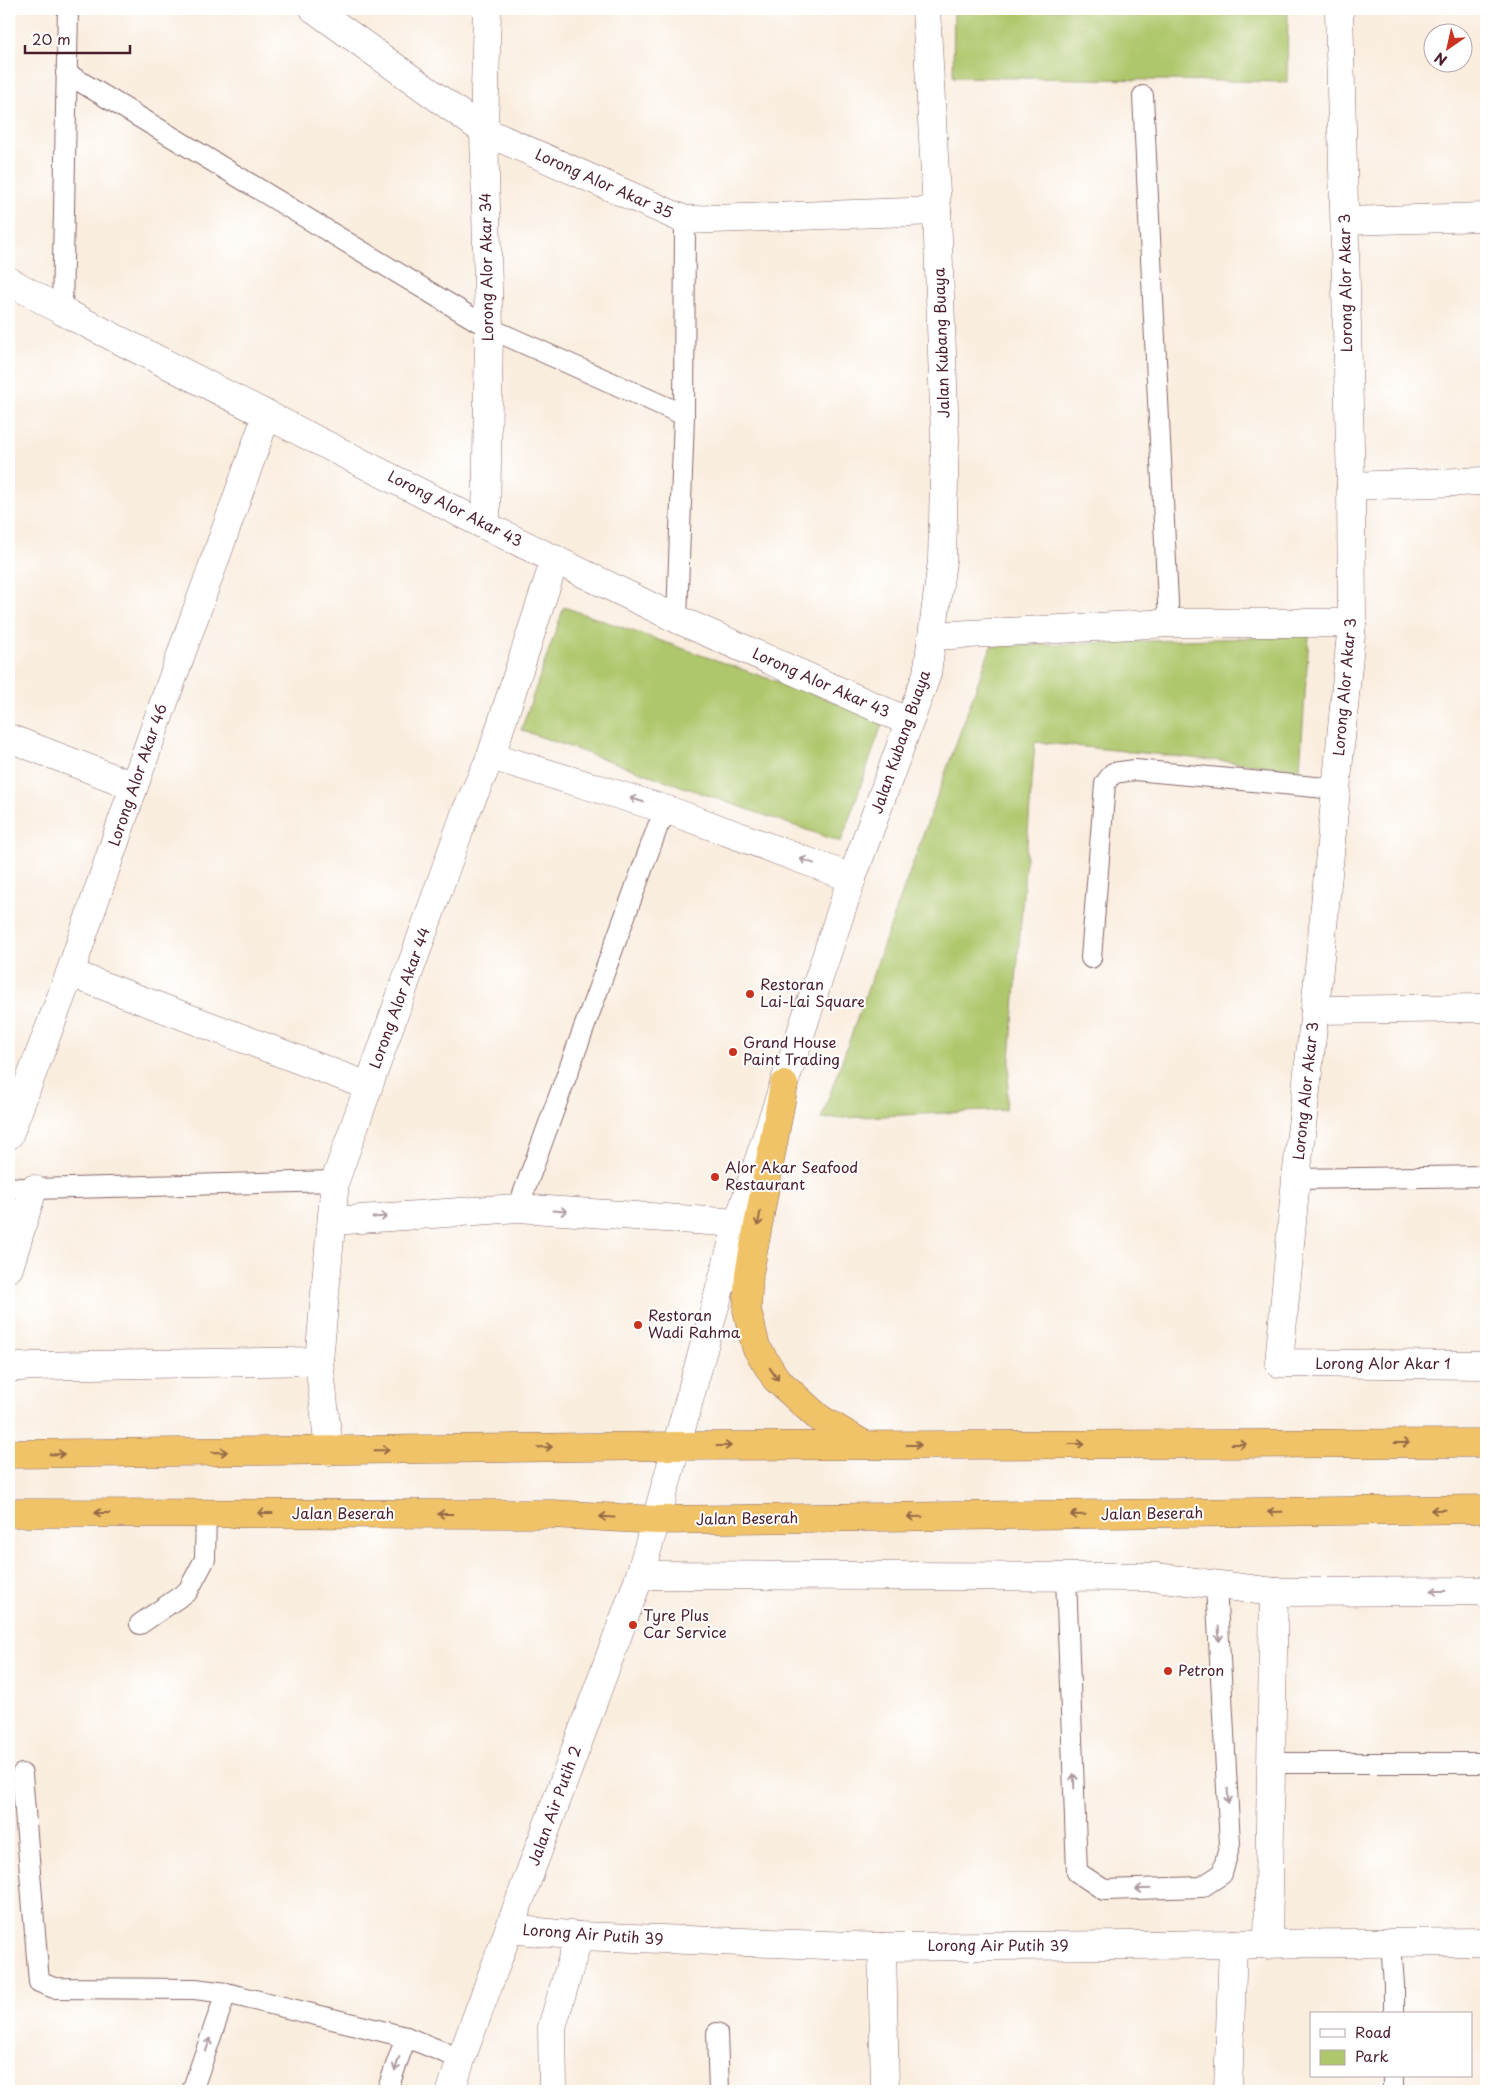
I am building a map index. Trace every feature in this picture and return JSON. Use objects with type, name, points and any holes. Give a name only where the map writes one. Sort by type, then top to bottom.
[{"type":"highway","points":[[784,1085],[749,1274],[747,1310],[756,1347],[776,1379],[819,1418],[865,1445]]},
{"type":"highway","points":[[9,1454],[675,1446],[1486,1443]]},
{"type":"highway","name":"Jalan Beserah","points":[[9,1513],[552,1514],[656,1520],[1486,1509]]},
{"type":"street","name":"Lorong Alor Akar 35","points":[[314,9],[484,131],[685,220],[937,211]]},
{"type":"street","name":"Lorong Alor Akar 34","points":[[486,526],[489,328],[484,131],[487,9]]},
{"type":"street","name":"Jalan Kubang Buaya","points":[[656,1520],[738,1223],[852,878],[927,674],[942,560],[945,439],[937,211],[926,9]]},
{"type":"street","name":"Lorong Alor Akar 3","points":[[1279,1363],[1352,623],[1351,486],[1339,9]]},
{"type":"street","points":[[1345,221],[1486,217]]},
{"type":"street","name":"Lorong Alor Akar 43","points":[[9,282],[62,311],[486,526],[677,619],[909,722]]},
{"type":"street","name":"Lorong Alor Akar 46","points":[[9,1135],[70,973],[134,786],[267,414]]},
{"type":"street","points":[[1351,486],[1486,481]]},
{"type":"street","name":"Lorong Alor Akar 44","points":[[329,1451],[319,1361],[335,1181],[465,814],[492,756],[555,559]]},
{"type":"street","points":[[933,636],[1169,623],[1352,623]]},
{"type":"street","points":[[9,738],[134,786]]},
{"type":"street","points":[[492,756],[668,810],[852,878]]},
{"type":"street","points":[[70,973],[368,1086]]},
{"type":"street","points":[[1315,1010],[1486,1008]]},
{"type":"street","points":[[9,1268],[21,1188]]},
{"type":"street","points":[[332,1221],[518,1208],[738,1223]]},
{"type":"street","points":[[9,1368],[319,1361]]},
{"type":"street","name":"Lorong Alor Akar 1","points":[[1279,1363],[1486,1365]]},
{"type":"street","name":"Jalan Air Putih 2","points":[[451,2091],[461,2059],[640,1575],[656,1520]]},
{"type":"street","points":[[640,1575],[1156,1577],[1274,1592],[1486,1591]]},
{"type":"street","points":[[1268,1944],[1274,1592]]},
{"type":"street","name":"Lorong Air Putih 39","points":[[510,1929],[579,1936],[882,1947],[1486,1942]]},
{"type":"street","points":[[553,2091],[552,2027],[579,1936]]},
{"type":"street","points":[[1228,2091],[1233,1944]]},
{"type":"street","points":[[882,1947],[885,2091]]},
{"type":"lane","points":[[62,311],[68,9]]},
{"type":"lane","points":[[66,73],[489,328],[684,415]]},
{"type":"lane","points":[[1143,96],[1169,623]]},
{"type":"lane","points":[[677,619],[684,415],[685,220]]},
{"type":"lane","points":[[1091,958],[1105,784],[1113,773],[1135,770],[1336,789]]},
{"type":"lane","points":[[518,1208],[658,826],[668,810]]},
{"type":"lane","points":[[1296,1178],[1486,1176]]},
{"type":"lane","points":[[21,1188],[335,1181]]},
{"type":"lane","points":[[140,1624],[188,1591],[205,1559],[206,1513]]},
{"type":"lane","points":[[1066,1577],[1077,1872],[1104,1890],[1202,1887],[1222,1874],[1230,1844],[1216,1585]]},
{"type":"lane","points":[[1270,1763],[1486,1763]]},
{"type":"lane","points":[[22,1774],[39,1982],[54,1988],[194,1989],[226,1993],[406,2037],[461,2059]]},
{"type":"lane","points":[[1391,1943],[1394,2012]]},
{"type":"lane","points":[[192,2091],[226,1993]]},
{"type":"lane","points":[[717,2033],[719,2091]]},
{"type":"lane","points":[[387,2091],[406,2037]]},
{"type":"lane","points":[[1393,2078],[1393,2091]]},
{"type":"green space","points":[[954,9],[1288,9],[1287,82],[953,77]]},
{"type":"green space","points":[[564,607],[884,719],[841,842],[521,730]]},
{"type":"green space","points":[[1309,636],[1300,769],[1035,742],[1006,1110],[821,1119],[991,646]]},
{"type":"place","name":"Restoran Lai-Lai Square","points":[[750,994]]},
{"type":"place","name":"Grand House Paint Trading","points":[[733,1052]]},
{"type":"place","name":"Alor Akar Seafood Restaurant","points":[[715,1177]]},
{"type":"place","name":"Restoran Wadi Rahma","points":[[638,1325]]},
{"type":"place","name":"Tyre Plus Car Service","points":[[633,1625]]},
{"type":"place","name":"Petron","points":[[1168,1671]]}]
